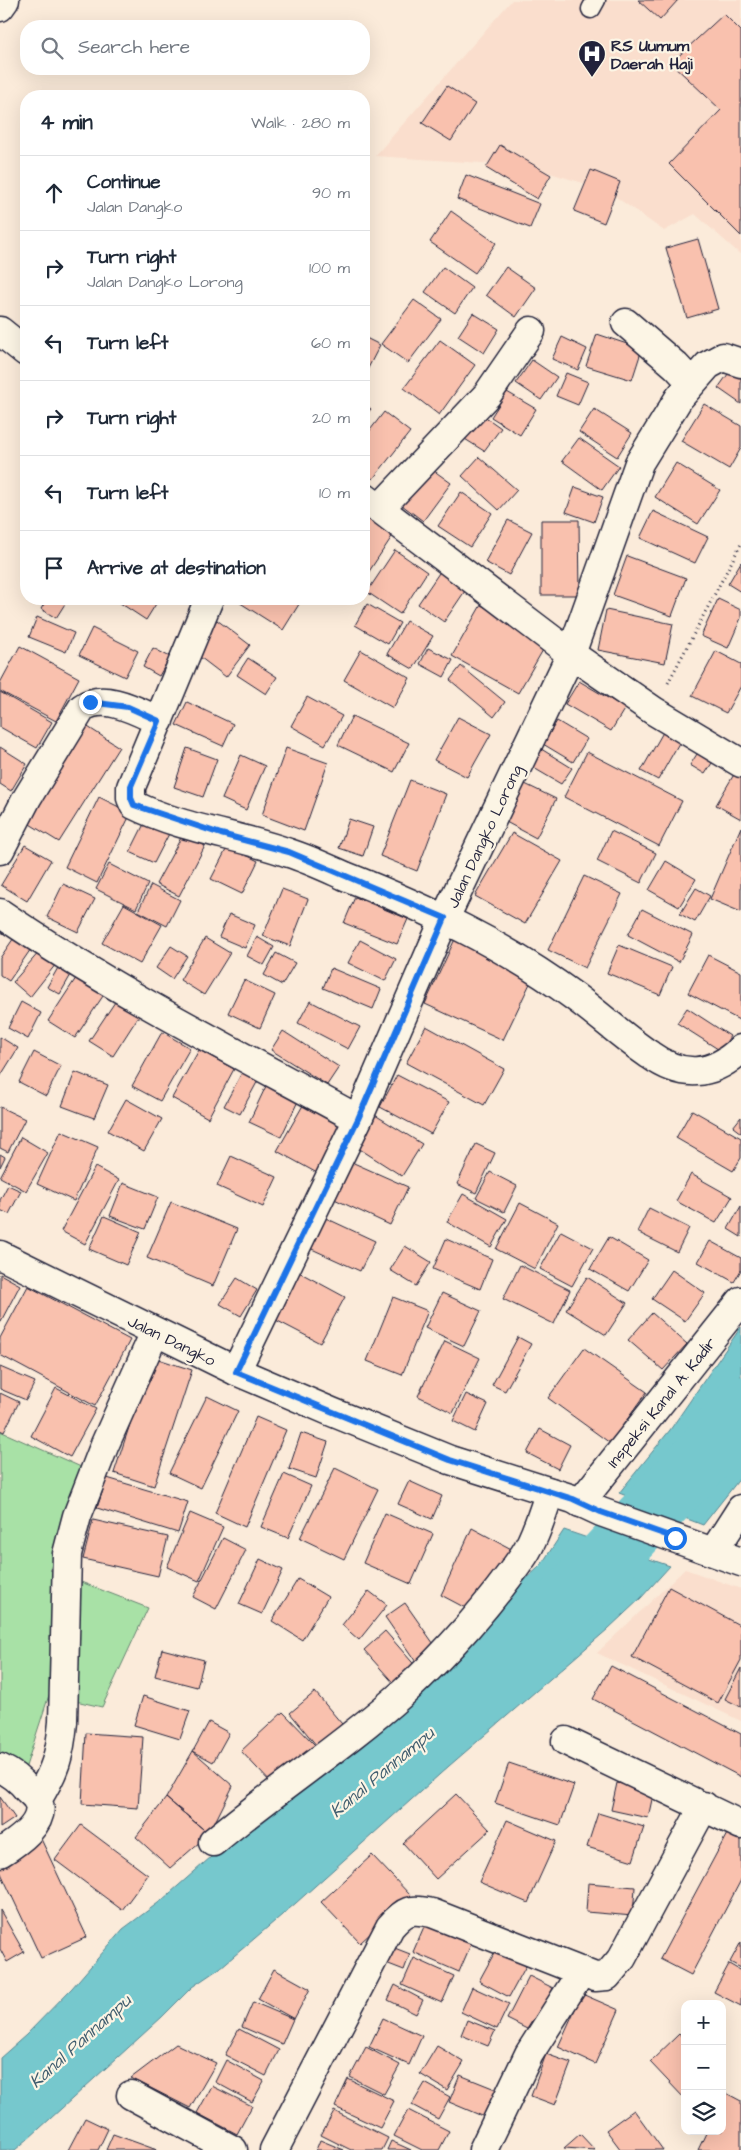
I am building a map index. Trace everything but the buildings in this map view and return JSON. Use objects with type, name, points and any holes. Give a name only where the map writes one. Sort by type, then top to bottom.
[{"type":"street","points":[[0,7],[5,0]]},
{"type":"street","points":[[626,323],[676,366],[692,383]]},
{"type":"street","points":[[0,331],[20,347]]},
{"type":"street","points":[[530,331],[487,395],[371,503],[571,654],[654,711],[741,763]]},
{"type":"street","name":"Jalan Dangko Lorong","points":[[236,1372],[358,1119],[445,918],[571,654],[639,463],[679,398],[716,359],[727,357],[741,363]]},
{"type":"street","points":[[207,605],[131,786],[131,798],[134,805],[213,831],[289,852],[445,918],[507,953],[575,997],[626,1039],[657,1060],[693,1073],[714,1068],[741,1049]]},
{"type":"street","points":[[0,850],[27,798],[82,708],[90,702],[106,702],[128,707],[159,721]]},
{"type":"street","points":[[0,913],[81,966],[358,1119]]},
{"type":"street","name":"Jalan Dangko","points":[[0,1255],[236,1372],[450,1460],[550,1492],[741,1562]]},
{"type":"street","name":"Inspeksi Kanal A. Kadir","points":[[590,1507],[741,1301]]},
{"type":"street","points":[[0,1854],[30,1830],[36,1821],[38,1800],[53,1773],[60,1749],[63,1722],[66,1554],[77,1516],[102,1453],[155,1332]]},
{"type":"street","points":[[213,1842],[265,1798],[370,1721],[432,1664],[464,1629],[524,1555],[550,1492]]},
{"type":"street","points":[[705,1549],[741,1509]]},
{"type":"street","points":[[566,1741],[741,1825]]},
{"type":"street","points":[[0,1768],[20,1780],[38,1800]]},
{"type":"street","points":[[274,2150],[390,1927],[403,1913],[417,1909],[432,1913],[596,1977],[607,1976],[614,1970],[704,1806]]},
{"type":"street","points":[[483,2150],[529,2054],[582,1971]]},
{"type":"street","points":[[131,2095],[233,2150]]},
{"type":"path","points":[[654,711],[741,544]]},
{"type":"shaded area","name":"RS Uumum Daerah Haji","points":[[512,0],[741,0],[741,255],[695,214],[664,231],[606,190],[527,166],[375,156]]},
{"type":"shaded area","points":[[685,1569],[741,1589],[741,1721],[597,1653]]},
{"type":"green space","points":[[0,1431],[81,1467],[50,1570],[148,1608],[102,1707],[49,1695],[20,1785],[0,1779]]},
{"type":"water","points":[[741,1327],[741,1477],[703,1525],[619,1493],[670,1430]]},
{"type":"water","points":[[564,1530],[670,1566],[641,1598],[608,1629],[449,1766],[296,1903],[220,1968],[192,1987],[162,2017],[28,2139],[15,2150],[0,2150],[0,2058],[26,2035],[72,1988],[123,1929],[162,1900],[504,1600],[541,1565]]},
{"type":"waterway","name":"Kanal Pannampu","points":[[558,1610],[704,1456],[741,1407]]},
{"type":"place","name":"RS Uumum Daerah Haji","points":[[592,78]]},
{"type":"route","points":[[90,702],[106,702],[128,707],[159,721],[131,786],[131,798],[134,805],[221,834],[289,852],[445,918],[358,1119],[236,1372],[450,1460],[573,1499],[601,1512],[675,1538]]}]
